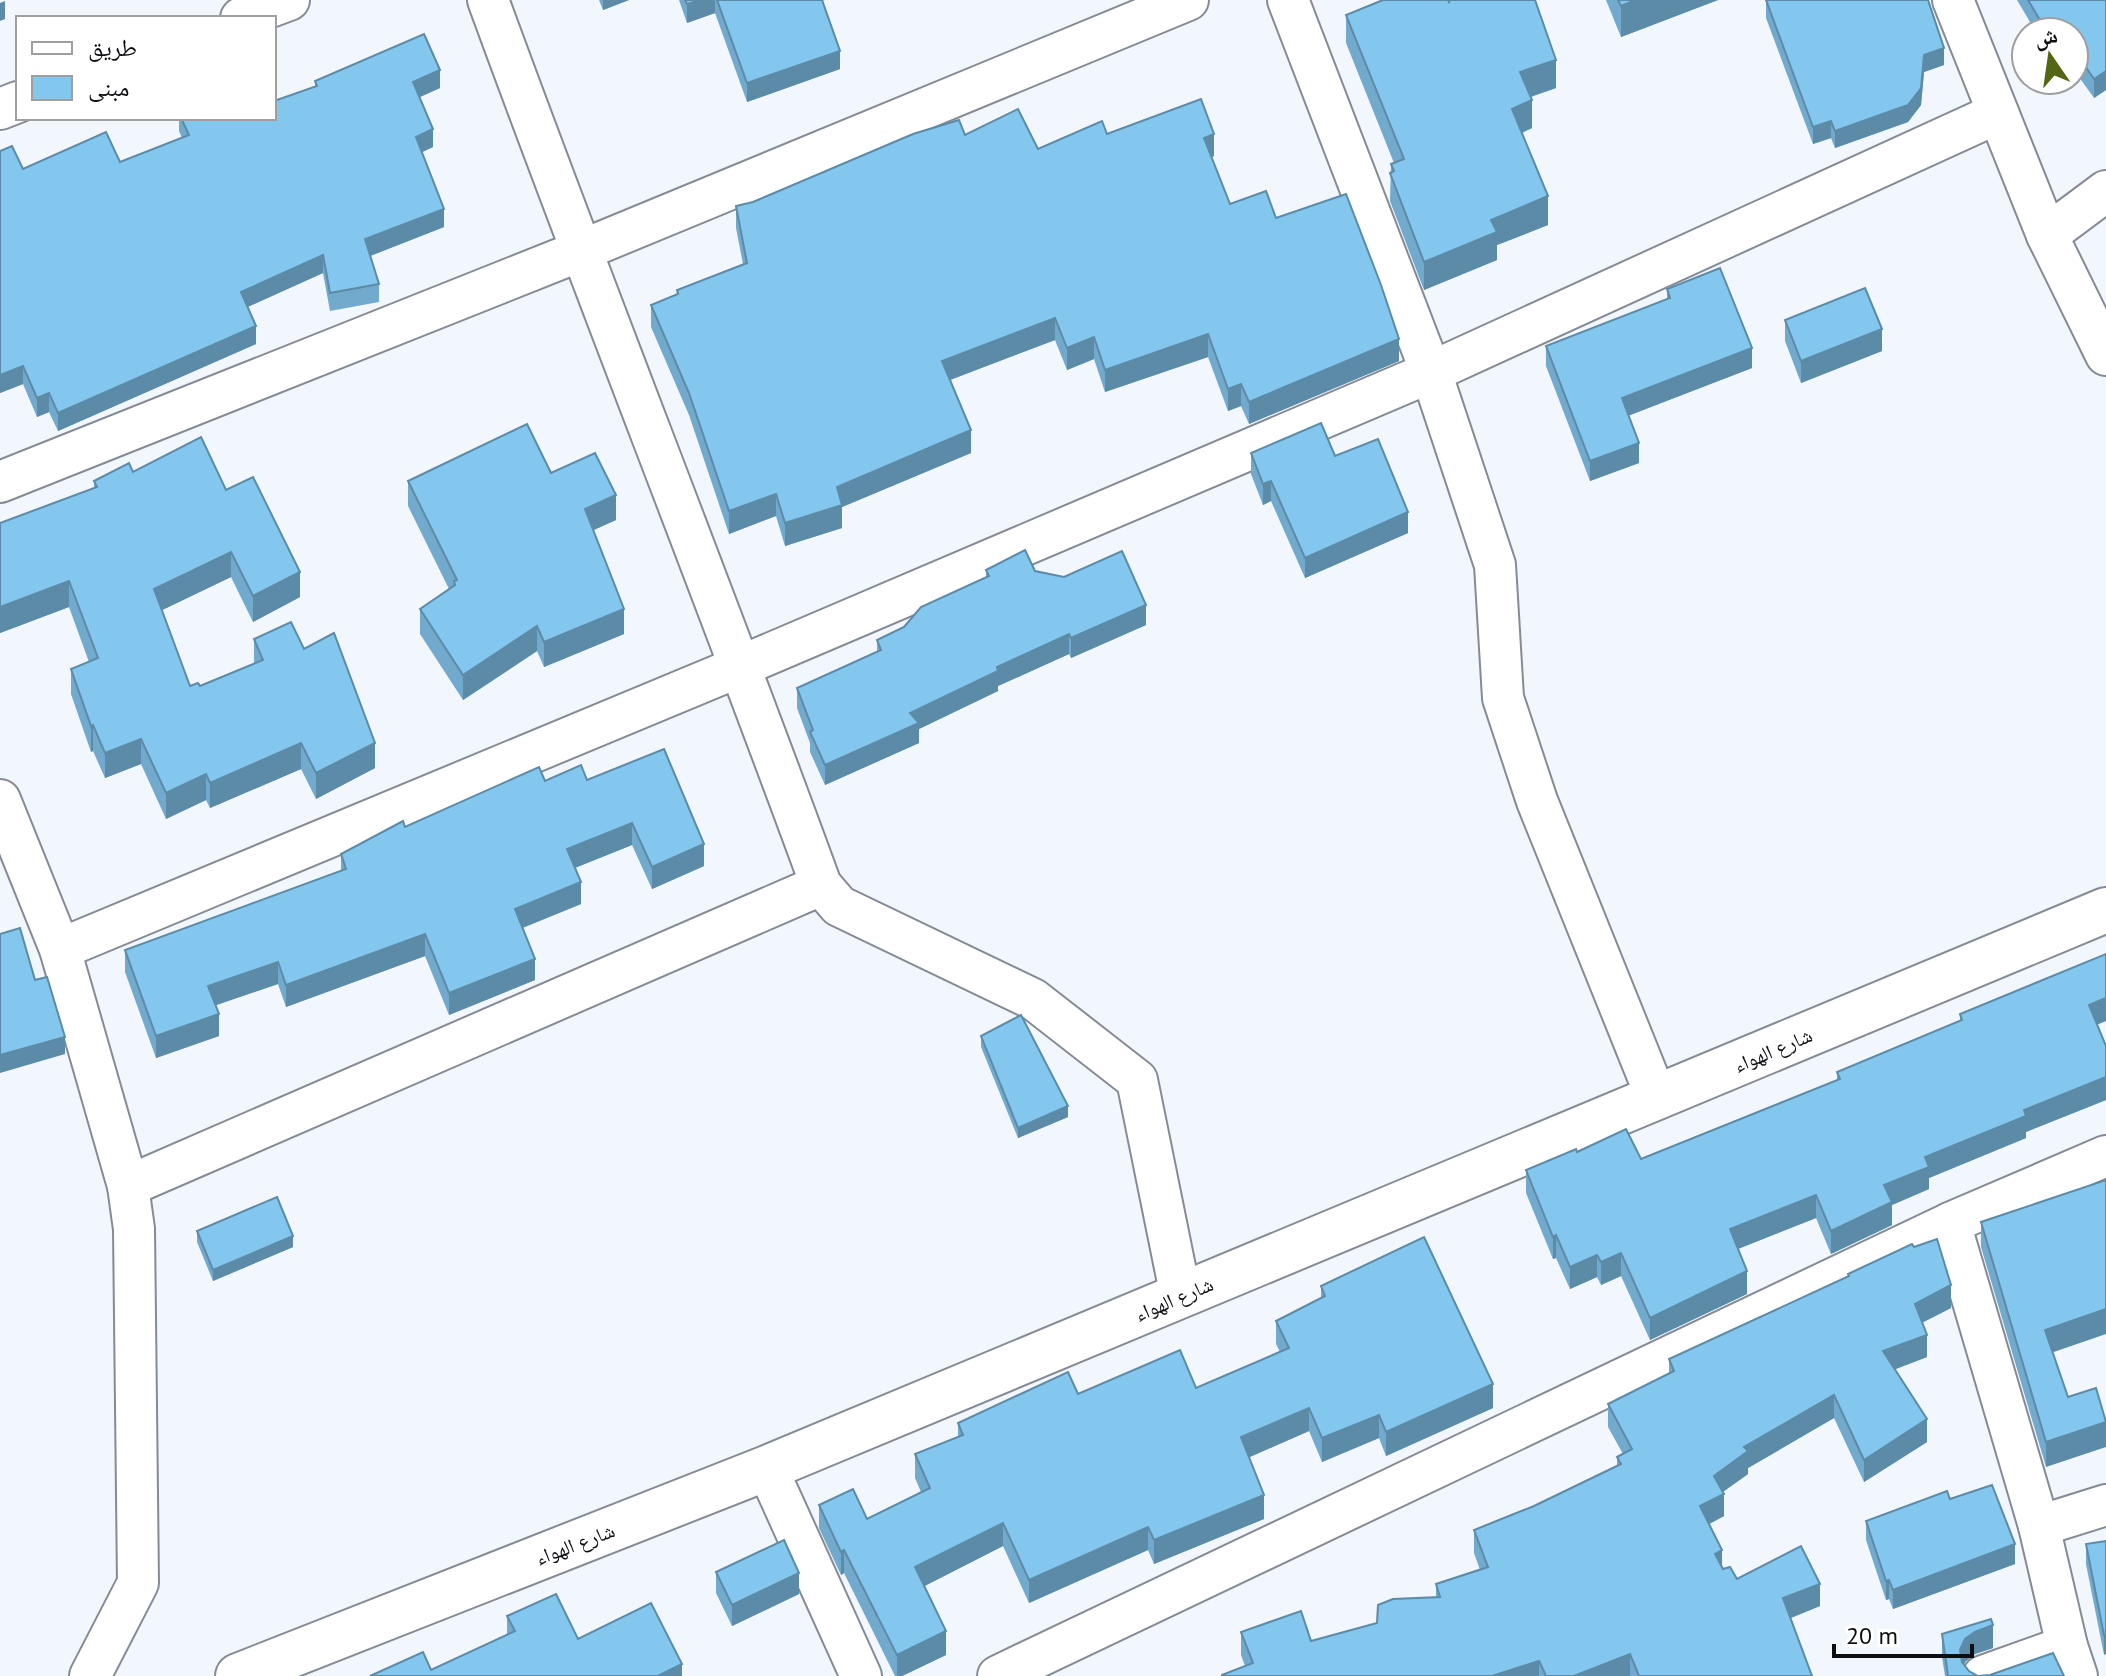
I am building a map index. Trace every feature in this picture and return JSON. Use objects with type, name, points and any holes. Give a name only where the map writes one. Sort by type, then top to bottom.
[{"type":"street","points":[[246,16],[289,0]]},
{"type":"street","points":[[488,0],[821,885],[839,906],[1033,999],[1137,1080],[1181,1297]]},
{"type":"street","points":[[0,482],[580,251],[1188,0]]},
{"type":"street","points":[[1288,0],[1431,372],[1495,565],[1503,698],[1537,801],[1657,1099]]},
{"type":"street","points":[[1953,0],[2047,235],[2106,355]]},
{"type":"street","points":[[60,949],[741,666],[1431,372],[1998,113]]},
{"type":"street","points":[[2047,235],[2106,191]]},
{"type":"street","points":[[0,800],[60,949],[128,1186],[134,1229],[138,1583],[90,1676]]},
{"type":"street","points":[[128,1186],[821,885]]},
{"type":"street","name":"شارع الهواء","points":[[238,1676],[767,1468],[2106,910]]},
{"type":"street","points":[[998,1676],[1950,1223],[2106,1156]]},
{"type":"street","points":[[1950,1223],[2039,1526],[2072,1661],[1983,1676]]},
{"type":"street","points":[[767,1468],[861,1676]]},
{"type":"street","points":[[2039,1526],[2106,1505]]},
{"type":"building","points":[[717,0],[822,0],[840,51],[747,83]]},
{"type":"building","points":[[1383,0],[1535,0],[1556,60],[1520,72],[1532,100],[1512,109],[1548,196],[1491,220],[1497,232],[1424,262],[1390,173],[1394,171],[1391,164],[1404,159],[1346,15]]},
{"type":"building","points":[[1618,0],[1635,0],[1621,6]]},
{"type":"building","points":[[1766,0],[1928,0],[1944,48],[1924,55],[1921,88],[1908,105],[1835,131],[1831,121],[1813,127]]},
{"type":"building","points":[[2028,0],[2106,0],[2106,71],[2094,79],[2090,73],[2090,16],[2038,16]]},
{"type":"building","points":[[424,34],[440,70],[413,82],[433,129],[416,137],[444,209],[365,239],[379,284],[330,293],[323,255],[241,292],[256,326],[58,413],[49,393],[37,398],[23,366],[0,375],[0,151],[12,146],[23,169],[106,132],[120,162],[189,135],[182,120],[276,120],[276,100],[317,86],[315,81]]},
{"type":"building","points":[[1201,99],[1214,134],[1204,138],[1230,204],[1266,191],[1276,218],[1346,194],[1399,339],[1249,402],[1241,384],[1228,389],[1208,334],[1105,370],[1094,337],[1067,348],[1055,318],[942,361],[971,430],[837,487],[842,505],[785,523],[776,494],[729,511],[689,393],[651,305],[678,294],[677,290],[747,263],[736,206],[753,202],[913,134],[959,120],[965,135],[1018,109],[1038,149],[1102,121],[1107,134]]},
{"type":"building","points":[[1720,268],[1752,348],[1622,398],[1639,443],[1590,461],[1546,346],[1670,298],[1667,289]]},
{"type":"building","points":[[1865,288],[1882,329],[1801,361],[1785,320]]},
{"type":"building","points":[[1321,423],[1335,456],[1378,439],[1408,512],[1305,558],[1271,481],[1263,484],[1251,453]]},
{"type":"building","points":[[527,424],[551,473],[595,453],[616,495],[585,509],[624,609],[544,642],[537,626],[463,675],[420,609],[455,585],[454,581],[457,580],[408,481]]},
{"type":"building","points":[[201,437],[226,490],[253,477],[300,572],[253,596],[231,552],[154,589],[190,686],[198,683],[200,686],[263,660],[254,639],[291,622],[304,649],[334,633],[375,743],[316,773],[301,743],[210,783],[206,774],[166,793],[141,739],[105,753],[91,726],[71,669],[98,658],[69,581],[0,607],[0,523],[97,487],[94,481],[129,463],[133,472]]},
{"type":"building","points":[[1025,550],[1035,571],[1064,577],[1122,551],[1146,605],[1071,638],[1069,634],[997,667],[998,671],[910,713],[919,723],[825,765],[810,732],[813,730],[797,688],[881,650],[877,640],[904,627],[921,607],[989,576],[986,570]]},
{"type":"building","points":[[664,749],[704,844],[652,867],[632,823],[567,849],[581,882],[515,909],[535,959],[449,993],[425,934],[286,985],[278,962],[208,986],[219,1014],[156,1036],[125,950],[346,869],[341,854],[403,821],[405,827],[539,767],[545,781],[581,765],[587,780]]},
{"type":"building","points":[[20,928],[35,980],[47,977],[65,1037],[0,1055],[0,934]]},
{"type":"building","points":[[2106,954],[2106,998],[2089,1005],[2106,1046],[2106,1077],[2024,1110],[2026,1116],[1925,1157],[1929,1167],[1884,1185],[1892,1202],[1831,1231],[1816,1195],[1730,1229],[1747,1271],[1650,1318],[1621,1253],[1601,1262],[1597,1255],[1570,1267],[1556,1235],[1553,1237],[1526,1170],[1576,1149],[1577,1152],[1626,1129],[1641,1159],[1840,1079],[1837,1072],[1962,1020],[1960,1014]]},
{"type":"building","points":[[1021,1015],[1068,1106],[1018,1128],[981,1036]]},
{"type":"building","points":[[2106,1180],[2106,1309],[2045,1330],[2068,1397],[2096,1388],[2106,1422],[2046,1442],[1981,1222]]},
{"type":"building","points":[[277,1197],[293,1236],[213,1270],[197,1231]]},
{"type":"building","points":[[1424,1237],[1493,1384],[1386,1432],[1379,1415],[1322,1438],[1309,1408],[1241,1437],[1264,1495],[1154,1540],[1148,1527],[1029,1580],[1003,1523],[915,1567],[946,1631],[897,1655],[819,1505],[853,1489],[867,1519],[930,1488],[915,1454],[963,1435],[958,1423],[1068,1372],[1078,1394],[1180,1350],[1196,1388],[1289,1348],[1276,1321],[1325,1296],[1321,1286]]},
{"type":"building","points":[[1937,1239],[1951,1285],[1915,1304],[1927,1335],[1883,1351],[1927,1419],[1864,1460],[1834,1395],[1744,1447],[1748,1451],[1714,1476],[1724,1494],[1700,1506],[1722,1550],[1715,1554],[1723,1569],[1730,1567],[1737,1579],[1801,1546],[1820,1584],[1783,1598],[1812,1676],[1639,1676],[1630,1654],[1574,1676],[1546,1676],[1539,1661],[1492,1676],[1222,1676],[1253,1663],[1241,1632],[1301,1611],[1311,1641],[1377,1623],[1378,1605],[1393,1599],[1440,1597],[1436,1584],[1488,1567],[1474,1530],[1534,1506],[1621,1464],[1617,1457],[1632,1449],[1608,1404],[1674,1371],[1669,1359],[1912,1244],[1914,1247]]},
{"type":"building","points":[[1992,1485],[2015,1544],[1893,1590],[1889,1580],[1886,1581],[1866,1521],[1947,1491],[1950,1499]]},
{"type":"building","points":[[784,1540],[799,1573],[732,1605],[716,1572]]},
{"type":"building","points":[[2106,1541],[2106,1635],[2104,1635],[2086,1544]]},
{"type":"building","points":[[556,1594],[578,1639],[651,1603],[682,1664],[658,1676],[370,1676],[423,1652],[431,1670],[515,1631],[507,1616]]},
{"type":"building","points":[[1991,1619],[1993,1625],[1965,1639],[1960,1650],[1962,1662],[1978,1676],[1948,1676],[1942,1634]]},
{"type":"building","points":[[2053,1653],[2064,1676],[1978,1676],[1990,1675]]}]
